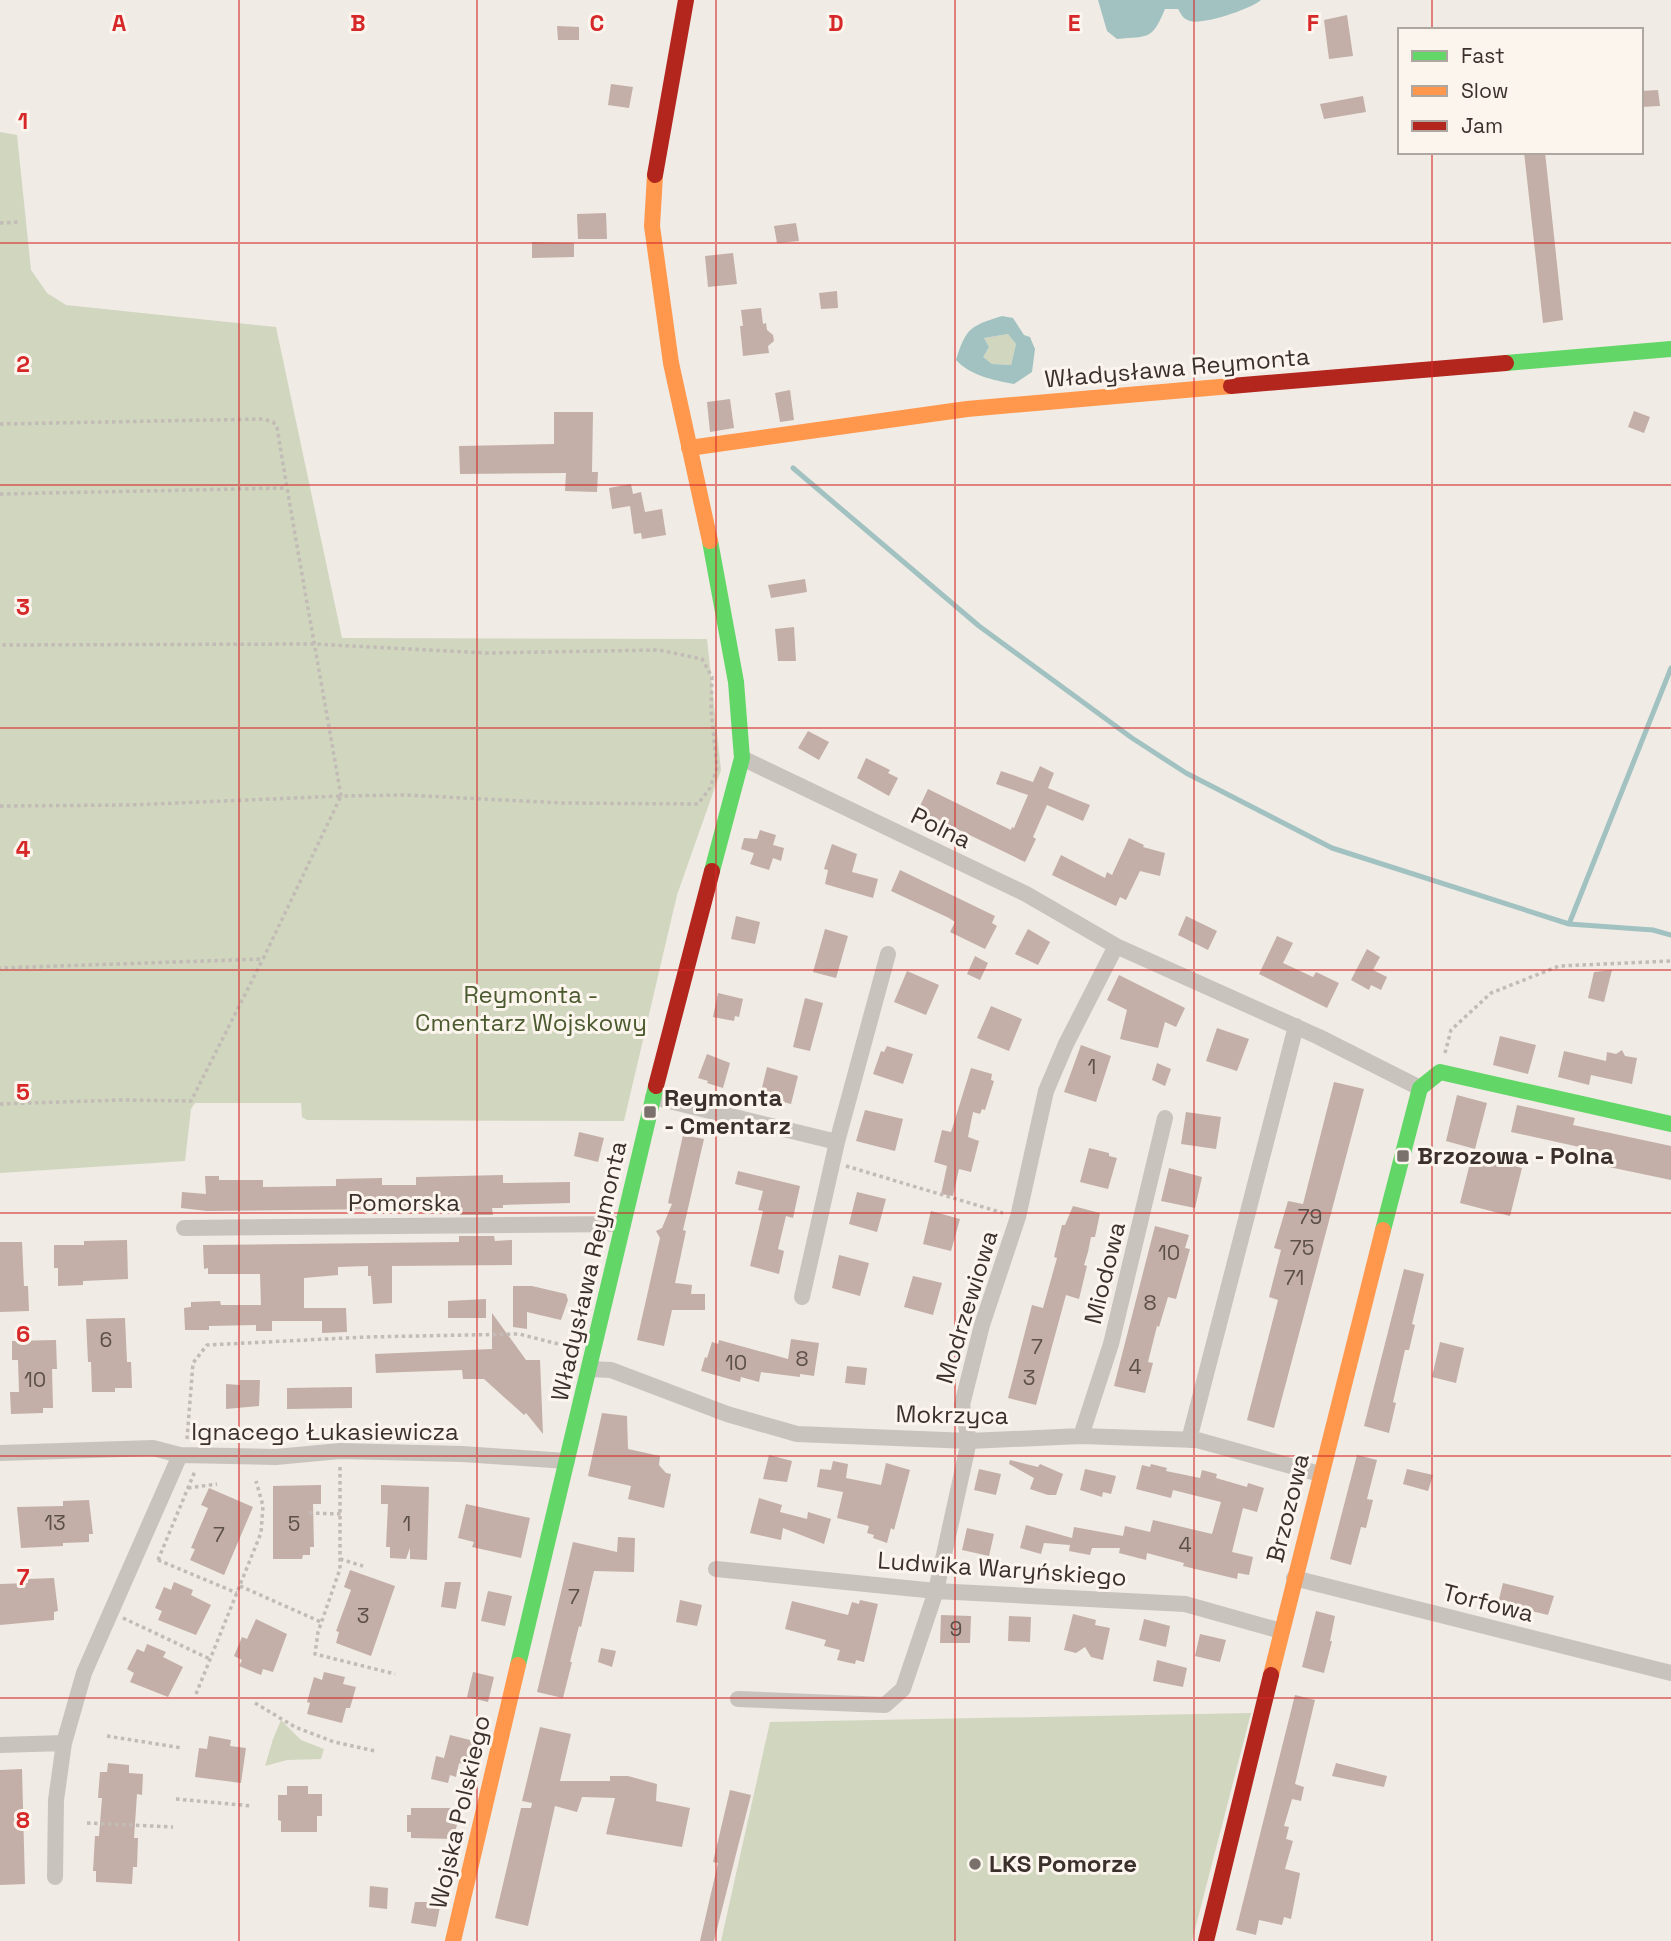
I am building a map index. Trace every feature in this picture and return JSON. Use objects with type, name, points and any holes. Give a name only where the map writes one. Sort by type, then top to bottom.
[{"type":"street","name":"Władysława Reymonta","points":[[511,1693],[653,1097],[742,758],[733,669],[707,524],[671,363],[652,226],[655,167],[686,0]]},
{"type":"street","name":"Władysława Reymonta","points":[[689,448],[967,409],[1671,349]]},
{"type":"street","name":"Polna","points":[[742,758],[1026,894],[1116,946]]},
{"type":"street","points":[[1116,946],[1296,1026],[1420,1088],[1440,1072],[1671,1124]]},
{"type":"street","name":"Modrzewiowa","points":[[738,1699],[885,1704],[903,1689],[936,1591],[969,1441],[962,1405],[982,1325],[1018,1217],[1046,1091],[1066,1044],[1116,946]]},
{"type":"street","points":[[803,1297],[837,1142],[888,954]]},
{"type":"street","points":[[1189,1440],[1296,1026]]},
{"type":"street","name":"Brzozowa","points":[[1206,1941],[1294,1577],[1420,1088]]},
{"type":"street","points":[[653,1097],[837,1142]]},
{"type":"street","name":"Miodowa","points":[[1081,1436],[1111,1344],[1165,1118]]},
{"type":"street","name":"Pomorska","points":[[184,1228],[623,1224]]},
{"type":"street","name":"Mokrzyca","points":[[591,1360],[727,1414],[797,1434],[969,1441],[1081,1436],[1189,1440],[1320,1475]]},
{"type":"street","name":"Ignacego Łukasiewicza","points":[[0,1453],[153,1448],[189,1456],[276,1457],[340,1451],[462,1454],[567,1461]]},
{"type":"street","points":[[55,1877],[56,1800],[64,1743],[84,1673],[138,1551],[189,1456]]},
{"type":"street","name":"Ludwika Waryńskiego","points":[[716,1569],[936,1591],[1185,1604],[1281,1631]]},
{"type":"street","name":"Torfowa","points":[[1294,1577],[1671,1672]]},
{"type":"street","name":"Wojska Polskiego","points":[[453,1941],[511,1693]]},
{"type":"street","points":[[0,1745],[64,1743]]},
{"type":"path","points":[[0,223],[20,222]]},
{"type":"path","points":[[0,424],[264,419],[273,422],[277,427],[341,796],[264,959],[191,1101],[0,1104]]},
{"type":"path","points":[[0,495],[286,488]]},
{"type":"path","points":[[0,645],[314,644],[486,653],[659,650],[702,659],[712,677],[711,710],[717,768],[710,788],[698,804],[563,803],[404,795],[130,805],[0,806]]},
{"type":"path","points":[[0,968],[264,959]]},
{"type":"path","points":[[1440,1072],[1451,1030],[1491,993],[1559,966],[1671,961]]},
{"type":"path","points":[[834,1163],[1018,1217]]},
{"type":"path","points":[[159,1560],[188,1488],[193,1363],[207,1345],[366,1337],[519,1334],[591,1360]]},
{"type":"path","points":[[340,1451],[340,1570],[322,1622],[315,1654],[396,1674]]},
{"type":"path","points":[[196,1695],[261,1533],[263,1506],[256,1481]]},
{"type":"path","points":[[188,1488],[217,1485]]},
{"type":"path","points":[[309,1513],[341,1514]]},
{"type":"path","points":[[138,1551],[237,1593]]},
{"type":"path","points":[[341,1559],[363,1566]]},
{"type":"path","points":[[240,1587],[322,1622]]},
{"type":"path","points":[[111,1612],[210,1659]]},
{"type":"path","points":[[255,1703],[295,1727],[334,1742],[376,1751]]},
{"type":"path","points":[[107,1736],[182,1748]]},
{"type":"path","points":[[176,1799],[251,1806]]},
{"type":"path","points":[[87,1823],[173,1827]]},
{"type":"green space","name":"Reymonta - Cmentarz Wojskowy","points":[[0,132],[17,135],[31,270],[47,293],[66,305],[276,327],[342,638],[707,639],[721,770],[677,895],[624,1121],[307,1120],[302,1117],[301,1103],[195,1103],[191,1109],[185,1161],[0,1173]]},
{"type":"green space","points":[[1008,334],[1016,344],[1011,365],[992,364],[982,357],[989,347],[984,338]]},
{"type":"green space","name":"LKS Pomorze","points":[[1251,1713],[1192,1941],[721,1941],[770,1722]]},
{"type":"green space","points":[[281,1720],[301,1740],[324,1749],[321,1759],[287,1760],[265,1766]]},
{"type":"water","points":[[1098,0],[1261,0],[1248,8],[1196,22],[1186,19],[1178,9],[1165,9],[1153,31],[1143,36],[1117,39],[1107,31]]},
{"type":"water","points":[[1002,316],[1013,318],[1024,335],[1030,337],[1035,349],[1032,372],[1014,384],[975,374],[956,360],[963,341],[971,330]],"holes":[[[1008,334],[1016,344],[1011,365],[992,364],[983,357],[989,347],[984,338]]]},
{"type":"building","points":[[1347,15],[1353,56],[1329,59],[1324,20]]},
{"type":"building","points":[[557,26],[579,27],[579,40],[558,40]]},
{"type":"building","points":[[611,84],[633,87],[629,108],[608,105]]},
{"type":"building","points":[[1658,90],[1660,106],[1643,107],[1643,91]]},
{"type":"building","points":[[1363,96],[1366,112],[1324,119],[1320,104]]},
{"type":"building","points":[[1524,154],[1545,154],[1563,320],[1543,323]]},
{"type":"building","points":[[606,213],[607,239],[578,239],[577,214]]},
{"type":"building","points":[[796,223],[799,241],[777,243],[774,226]]},
{"type":"building","points":[[532,242],[574,243],[574,257],[532,258]]},
{"type":"building","points":[[733,253],[737,284],[708,287],[705,256]]},
{"type":"building","points":[[837,291],[838,308],[821,309],[819,293]]},
{"type":"building","points":[[761,308],[763,324],[766,323],[774,341],[768,346],[769,353],[743,356],[741,310]]},
{"type":"building","points":[[790,390],[794,420],[780,422],[775,393]]},
{"type":"building","points":[[730,399],[734,428],[710,432],[707,402]]},
{"type":"building","points":[[1634,411],[1650,417],[1644,433],[1628,427]]},
{"type":"building","points":[[554,412],[593,412],[592,472],[598,472],[597,492],[565,491],[566,473],[460,474],[459,446],[554,444]]},
{"type":"building","points":[[631,484],[633,494],[641,492],[645,512],[662,509],[666,535],[642,539],[641,533],[634,534],[630,506],[612,509],[609,488]]},
{"type":"building","points":[[805,579],[807,592],[771,598],[768,585]]},
{"type":"building","points":[[794,627],[796,661],[778,661],[775,629]]},
{"type":"building","points":[[808,731],[829,742],[819,760],[798,748]]},
{"type":"building","points":[[866,758],[890,770],[888,773],[898,778],[889,796],[857,778]]},
{"type":"building","points":[[1040,766],[1054,773],[1048,788],[1090,805],[1083,821],[1047,805],[1025,862],[918,810],[928,789],[1011,830],[1028,795],[996,784],[1001,771],[1033,782]]},
{"type":"building","points":[[760,830],[776,835],[773,845],[784,848],[781,861],[773,858],[769,870],[750,864],[754,853],[741,849],[744,838],[757,839]]},
{"type":"building","points":[[1129,838],[1144,845],[1143,847],[1165,853],[1160,876],[1140,871],[1126,900],[1120,897],[1116,906],[1052,875],[1061,855],[1105,878],[1107,872],[1112,875]]},
{"type":"building","points":[[832,844],[857,854],[852,872],[878,879],[873,898],[825,884],[828,870],[824,869]]},
{"type":"building","points":[[900,870],[995,916],[992,923],[997,926],[985,949],[950,932],[955,922],[949,918],[891,891]]},
{"type":"building","points":[[736,916],[760,922],[755,944],[731,939]]},
{"type":"building","points":[[1186,916],[1217,931],[1208,950],[1178,935]]},
{"type":"building","points":[[825,929],[848,936],[836,978],[813,972]]},
{"type":"building","points":[[1028,929],[1050,942],[1038,965],[1015,954]]},
{"type":"building","points":[[1277,936],[1293,943],[1283,963],[1313,977],[1316,972],[1339,983],[1327,1008],[1259,974]]},
{"type":"building","points":[[1367,949],[1380,957],[1373,970],[1387,977],[1381,990],[1371,985],[1369,990],[1351,980]]},
{"type":"building","points":[[975,956],[988,963],[980,980],[967,974]]},
{"type":"building","points":[[1612,970],[1604,1002],[1588,998],[1594,972]]},
{"type":"building","points":[[907,971],[939,985],[926,1015],[894,1002]]},
{"type":"building","points":[[1119,975],[1185,1008],[1176,1027],[1165,1022],[1158,1048],[1120,1039],[1127,1010],[1107,1000]]},
{"type":"building","points":[[718,993],[743,999],[739,1017],[735,1016],[734,1021],[713,1017]]},
{"type":"building","points":[[805,998],[823,1003],[810,1051],[793,1047]]},
{"type":"building","points":[[991,1006],[1022,1019],[1009,1051],[977,1038]]},
{"type":"building","points":[[1217,1028],[1249,1039],[1237,1071],[1206,1061]]},
{"type":"building","points":[[1500,1036],[1536,1045],[1528,1074],[1493,1065]]},
{"type":"building","points":[[1081,1045],[1111,1056],[1096,1102],[1064,1092]]},
{"type":"building","points":[[887,1046],[913,1054],[903,1084],[873,1074],[881,1051],[884,1052]]},
{"type":"building","points":[[1622,1050],[1625,1056],[1637,1058],[1632,1084],[1591,1075],[1589,1085],[1558,1077],[1564,1051],[1606,1061],[1607,1052],[1616,1054]]},
{"type":"building","points":[[707,1054],[730,1063],[723,1088],[698,1078]]},
{"type":"building","points":[[1157,1063],[1171,1069],[1165,1086],[1152,1080]]},
{"type":"building","points":[[767,1067],[798,1076],[791,1104],[760,1096]]},
{"type":"building","points":[[971,1068],[992,1074],[991,1080],[994,1081],[985,1110],[982,1109],[980,1114],[973,1112],[968,1137],[979,1141],[971,1172],[959,1169],[953,1196],[941,1194],[947,1166],[934,1162],[942,1130],[951,1132]]},
{"type":"building","points":[[1334,1082],[1364,1089],[1274,1428],[1247,1420],[1278,1300],[1269,1297],[1281,1250],[1274,1248],[1288,1201],[1303,1204]]},
{"type":"building","points":[[1457,1095],[1487,1103],[1475,1149],[1446,1141]]},
{"type":"building","points":[[1517,1105],[1575,1118],[1573,1125],[1671,1146],[1671,1180],[1590,1163],[1593,1150],[1511,1132]]},
{"type":"building","points":[[865,1110],[903,1119],[895,1151],[856,1141]]},
{"type":"building","points":[[1186,1112],[1221,1117],[1216,1149],[1181,1144]]},
{"type":"building","points":[[579,1132],[604,1138],[598,1162],[574,1156]]},
{"type":"building","points":[[683,1135],[704,1139],[683,1230],[686,1231],[675,1283],[692,1285],[691,1294],[705,1294],[705,1310],[672,1310],[664,1346],[637,1340],[660,1238],[656,1231],[662,1228],[672,1204],[668,1203]]},
{"type":"building","points":[[1089,1148],[1117,1158],[1108,1189],[1080,1182]]},
{"type":"building","points":[[1472,1155],[1522,1168],[1510,1216],[1460,1203]]},
{"type":"building","points":[[1169,1168],[1202,1177],[1195,1208],[1161,1201]]},
{"type":"building","points":[[738,1171],[800,1186],[793,1218],[786,1216],[778,1249],[784,1251],[779,1274],[750,1266],[763,1211],[758,1210],[763,1191],[735,1184]]},
{"type":"building","points":[[503,1175],[503,1183],[570,1182],[570,1203],[503,1205],[503,1208],[492,1208],[493,1215],[460,1215],[460,1208],[207,1211],[181,1208],[182,1192],[206,1194],[205,1176],[219,1176],[219,1180],[263,1180],[263,1187],[336,1186],[336,1179],[382,1178],[382,1185],[416,1185],[416,1177]]},
{"type":"building","points":[[857,1192],[886,1199],[877,1232],[849,1224]]},
{"type":"building","points":[[1073,1206],[1100,1213],[1095,1237],[1091,1237],[1084,1265],[1087,1266],[1079,1299],[1066,1295],[1036,1405],[1008,1398],[1032,1305],[1043,1308],[1057,1258],[1054,1257],[1062,1225],[1065,1225]]},
{"type":"building","points":[[931,1211],[960,1219],[951,1251],[923,1244]]},
{"type":"building","points":[[1155,1226],[1189,1235],[1185,1248],[1190,1249],[1176,1299],[1168,1297],[1159,1327],[1157,1326],[1148,1362],[1153,1363],[1145,1393],[1114,1386]]},
{"type":"building","points":[[459,1236],[494,1236],[495,1241],[512,1240],[512,1265],[392,1266],[392,1303],[373,1304],[368,1266],[338,1267],[338,1275],[304,1278],[304,1308],[346,1308],[347,1332],[322,1333],[322,1321],[272,1321],[272,1331],[256,1331],[256,1325],[209,1326],[209,1330],[185,1330],[184,1308],[191,1307],[191,1302],[220,1301],[221,1305],[261,1305],[260,1274],[208,1274],[208,1268],[204,1269],[203,1245],[459,1242]]},
{"type":"building","points":[[127,1240],[128,1279],[83,1281],[83,1285],[58,1286],[58,1268],[54,1268],[54,1245]]},
{"type":"building","points":[[0,1242],[22,1242],[24,1286],[28,1286],[29,1311],[0,1312]]},
{"type":"building","points":[[839,1255],[869,1263],[860,1296],[832,1288]]},
{"type":"building","points":[[1404,1269],[1424,1274],[1409,1350],[1405,1350],[1393,1402],[1396,1403],[1389,1433],[1364,1426]]},
{"type":"building","points":[[913,1276],[942,1283],[933,1315],[904,1307]]},
{"type":"building","points":[[513,1286],[532,1286],[566,1294],[568,1300],[561,1320],[527,1312],[527,1329],[513,1327]]},
{"type":"building","points":[[486,1299],[486,1318],[448,1318],[448,1301]]},
{"type":"building","points":[[492,1313],[526,1360],[540,1360],[543,1434],[526,1413],[524,1415],[484,1379],[463,1379],[462,1370],[376,1373],[375,1354],[492,1349]]},
{"type":"building","points":[[125,1318],[127,1362],[131,1362],[132,1388],[115,1388],[115,1392],[92,1392],[86,1319]]},
{"type":"building","points":[[791,1339],[819,1343],[814,1376],[761,1372],[759,1382],[741,1377],[740,1382],[701,1371],[712,1342],[718,1344],[719,1340],[788,1359]]},
{"type":"building","points":[[56,1340],[57,1369],[52,1369],[53,1408],[43,1408],[43,1413],[11,1414],[10,1392],[19,1392],[18,1360],[12,1360],[12,1341]]},
{"type":"building","points":[[1440,1342],[1464,1348],[1456,1383],[1432,1377]]},
{"type":"building","points":[[847,1366],[867,1368],[865,1385],[845,1383]]},
{"type":"building","points":[[240,1380],[260,1380],[259,1406],[226,1409],[226,1384],[240,1385]]},
{"type":"building","points":[[352,1387],[352,1408],[287,1409],[287,1388]]},
{"type":"building","points":[[602,1413],[627,1416],[628,1449],[660,1456],[659,1465],[666,1473],[671,1474],[664,1508],[628,1499],[631,1486],[588,1476]]},
{"type":"building","points":[[769,1455],[792,1461],[787,1482],[763,1479]]},
{"type":"building","points":[[1357,1455],[1377,1460],[1367,1499],[1373,1500],[1366,1528],[1361,1527],[1351,1565],[1330,1559]]},
{"type":"building","points":[[1010,1460],[1038,1467],[1040,1464],[1063,1474],[1056,1495],[1030,1489],[1034,1478],[1009,1464]]},
{"type":"building","points":[[833,1461],[848,1464],[846,1478],[881,1485],[886,1463],[910,1470],[894,1530],[891,1528],[887,1543],[867,1533],[869,1526],[837,1518],[843,1492],[817,1487],[820,1469],[831,1470]]},
{"type":"building","points":[[1151,1464],[1167,1468],[1166,1471],[1200,1478],[1202,1470],[1217,1474],[1216,1478],[1247,1487],[1248,1483],[1264,1488],[1257,1512],[1243,1508],[1232,1552],[1253,1557],[1249,1575],[1238,1573],[1237,1579],[1183,1566],[1184,1563],[1147,1553],[1146,1560],[1119,1553],[1120,1548],[1092,1548],[1090,1555],[1069,1551],[1070,1545],[1044,1543],[1041,1554],[1020,1548],[1026,1525],[1072,1538],[1074,1527],[1123,1536],[1125,1526],[1150,1532],[1153,1520],[1212,1534],[1221,1502],[1173,1490],[1171,1498],[1136,1489],[1142,1465],[1150,1467]]},
{"type":"building","points":[[979,1469],[1001,1474],[996,1495],[974,1490]]},
{"type":"building","points":[[1085,1469],[1116,1476],[1111,1494],[1103,1492],[1102,1497],[1080,1490]]},
{"type":"building","points":[[1407,1469],[1433,1475],[1428,1491],[1403,1484]]},
{"type":"building","points":[[321,1485],[321,1504],[313,1504],[314,1547],[310,1547],[310,1555],[303,1555],[302,1559],[273,1559],[273,1486]]},
{"type":"building","points":[[381,1485],[429,1487],[427,1560],[410,1559],[410,1548],[406,1559],[390,1558],[390,1547],[386,1547],[388,1504],[381,1504]]},
{"type":"building","points":[[209,1488],[253,1507],[224,1575],[190,1560],[195,1549],[191,1548],[208,1508],[201,1505]]},
{"type":"building","points":[[759,1498],[782,1505],[780,1512],[807,1519],[808,1512],[831,1519],[824,1544],[783,1528],[781,1540],[750,1533]]},
{"type":"building","points":[[89,1500],[93,1534],[89,1534],[89,1542],[21,1548],[17,1507],[63,1506],[63,1501]]},
{"type":"building","points":[[466,1504],[530,1518],[521,1558],[472,1547],[474,1542],[458,1538]]},
{"type":"building","points":[[967,1528],[994,1534],[989,1556],[962,1550]]},
{"type":"building","points":[[618,1537],[635,1538],[634,1572],[594,1571],[563,1698],[537,1692],[573,1542],[617,1552]]},
{"type":"building","points":[[350,1570],[395,1586],[371,1656],[336,1643],[339,1632],[336,1631],[351,1590],[344,1587]]},
{"type":"building","points":[[54,1578],[58,1611],[54,1612],[54,1620],[0,1625],[0,1584]]},
{"type":"building","points":[[174,1582],[193,1590],[191,1595],[211,1605],[196,1635],[158,1620],[162,1611],[155,1608],[164,1587],[171,1590]]},
{"type":"building","points":[[445,1582],[461,1582],[456,1609],[441,1607]]},
{"type":"building","points":[[1503,1583],[1554,1596],[1548,1615],[1498,1603]]},
{"type":"building","points":[[488,1591],[512,1596],[505,1626],[481,1621]]},
{"type":"building","points":[[680,1600],[702,1605],[697,1626],[676,1622]]},
{"type":"building","points":[[860,1600],[878,1604],[864,1662],[856,1660],[855,1664],[837,1660],[840,1650],[824,1646],[826,1640],[785,1629],[792,1601],[848,1615],[852,1602],[859,1604]]},
{"type":"building","points":[[1316,1611],[1335,1616],[1324,1673],[1302,1667]]},
{"type":"building","points":[[1073,1614],[1096,1620],[1095,1625],[1110,1628],[1103,1660],[1091,1657],[1085,1647],[1076,1653],[1064,1650]]},
{"type":"building","points":[[941,1615],[971,1616],[970,1643],[940,1643]]},
{"type":"building","points":[[1009,1616],[1031,1617],[1030,1642],[1008,1641]]},
{"type":"building","points":[[256,1619],[287,1634],[273,1672],[263,1669],[261,1675],[239,1666],[242,1660],[234,1656],[242,1637],[247,1639]]},
{"type":"building","points":[[1144,1619],[1170,1626],[1166,1647],[1139,1640]]},
{"type":"building","points":[[1200,1634],[1226,1640],[1220,1662],[1195,1656]]},
{"type":"building","points":[[147,1644],[166,1652],[163,1657],[183,1667],[168,1697],[130,1682],[134,1673],[127,1669],[137,1649],[144,1652]]},
{"type":"building","points":[[601,1648],[616,1651],[612,1667],[598,1662]]},
{"type":"building","points":[[1157,1660],[1187,1668],[1183,1687],[1153,1681]]},
{"type":"building","points":[[324,1672],[345,1677],[343,1684],[356,1687],[342,1723],[307,1714],[310,1703],[307,1702],[314,1677],[322,1680]]},
{"type":"building","points":[[473,1672],[494,1677],[488,1702],[467,1697]]},
{"type":"building","points":[[1295,1695],[1315,1700],[1295,1784],[1304,1787],[1301,1801],[1292,1799],[1284,1826],[1289,1827],[1286,1839],[1293,1841],[1285,1869],[1300,1873],[1291,1919],[1284,1917],[1282,1925],[1259,1920],[1256,1935],[1236,1930]]},
{"type":"building","points":[[540,1727],[571,1734],[560,1781],[610,1781],[610,1776],[628,1776],[657,1784],[656,1801],[690,1808],[682,1847],[606,1834],[615,1798],[582,1797],[577,1812],[555,1806],[528,1926],[495,1918],[521,1808],[531,1808],[532,1803],[522,1801]]},
{"type":"building","points":[[450,1735],[478,1742],[472,1767],[459,1763],[456,1777],[450,1775],[448,1783],[431,1779],[436,1756],[444,1758]]},
{"type":"building","points":[[209,1736],[231,1740],[230,1746],[246,1748],[241,1783],[195,1777],[199,1748],[207,1749]]},
{"type":"building","points":[[108,1763],[129,1765],[129,1773],[143,1774],[142,1795],[137,1794],[134,1838],[138,1838],[137,1867],[133,1867],[132,1884],[96,1882],[96,1871],[93,1871],[95,1836],[99,1836],[102,1798],[98,1798],[100,1772],[107,1772]]},
{"type":"building","points":[[1336,1763],[1387,1776],[1384,1787],[1332,1776]]},
{"type":"building","points":[[22,1769],[25,1884],[0,1885],[0,1770]]},
{"type":"building","points":[[287,1786],[308,1786],[308,1794],[322,1794],[322,1816],[317,1816],[317,1832],[281,1832],[278,1795],[287,1795]]},
{"type":"building","points":[[730,1790],[751,1795],[714,1941],[700,1941],[718,1863],[713,1862]]},
{"type":"building","points":[[411,1808],[462,1808],[453,1839],[411,1838],[411,1832],[407,1832],[407,1815],[411,1815]]},
{"type":"building","points":[[370,1886],[388,1888],[387,1909],[369,1907]]},
{"type":"building","points":[[415,1902],[441,1902],[436,1927],[411,1923]]},
{"type":"waterway","points":[[793,468],[979,626],[1132,738],[1186,773],[1332,848],[1569,924],[1671,668]]},
{"type":"waterway","points":[[1569,924],[1653,930],[1671,935]]},
{"type":"traffic: fast","points":[[1506,363],[1671,349]]},
{"type":"traffic: fast","points":[[710,541],[736,682],[742,758],[712,871]]},
{"type":"traffic: fast","points":[[1383,1230],[1420,1088],[1440,1072],[1671,1124]]},
{"type":"traffic: fast","points":[[518,1665],[656,1086]]},
{"type":"traffic: slow","points":[[655,175],[652,226],[671,363],[710,541]]},
{"type":"traffic: slow","points":[[689,448],[967,409],[1231,386]]},
{"type":"traffic: slow","points":[[1271,1675],[1383,1230]]},
{"type":"traffic: slow","points":[[453,1941],[518,1665]]},
{"type":"traffic: jam","points":[[655,175],[686,0]]},
{"type":"traffic: jam","points":[[1231,386],[1506,363]]},
{"type":"traffic: jam","points":[[656,1086],[712,871]]},
{"type":"traffic: jam","points":[[1206,1941],[1271,1675]]},
{"type":"place","name":"Reymonta - Cmentarz","points":[[650,1112]]},
{"type":"place","name":"Brzozowa - Polna","points":[[1403,1156]]},
{"type":"place","name":"LKS Pomorze","points":[[975,1864]]}]
